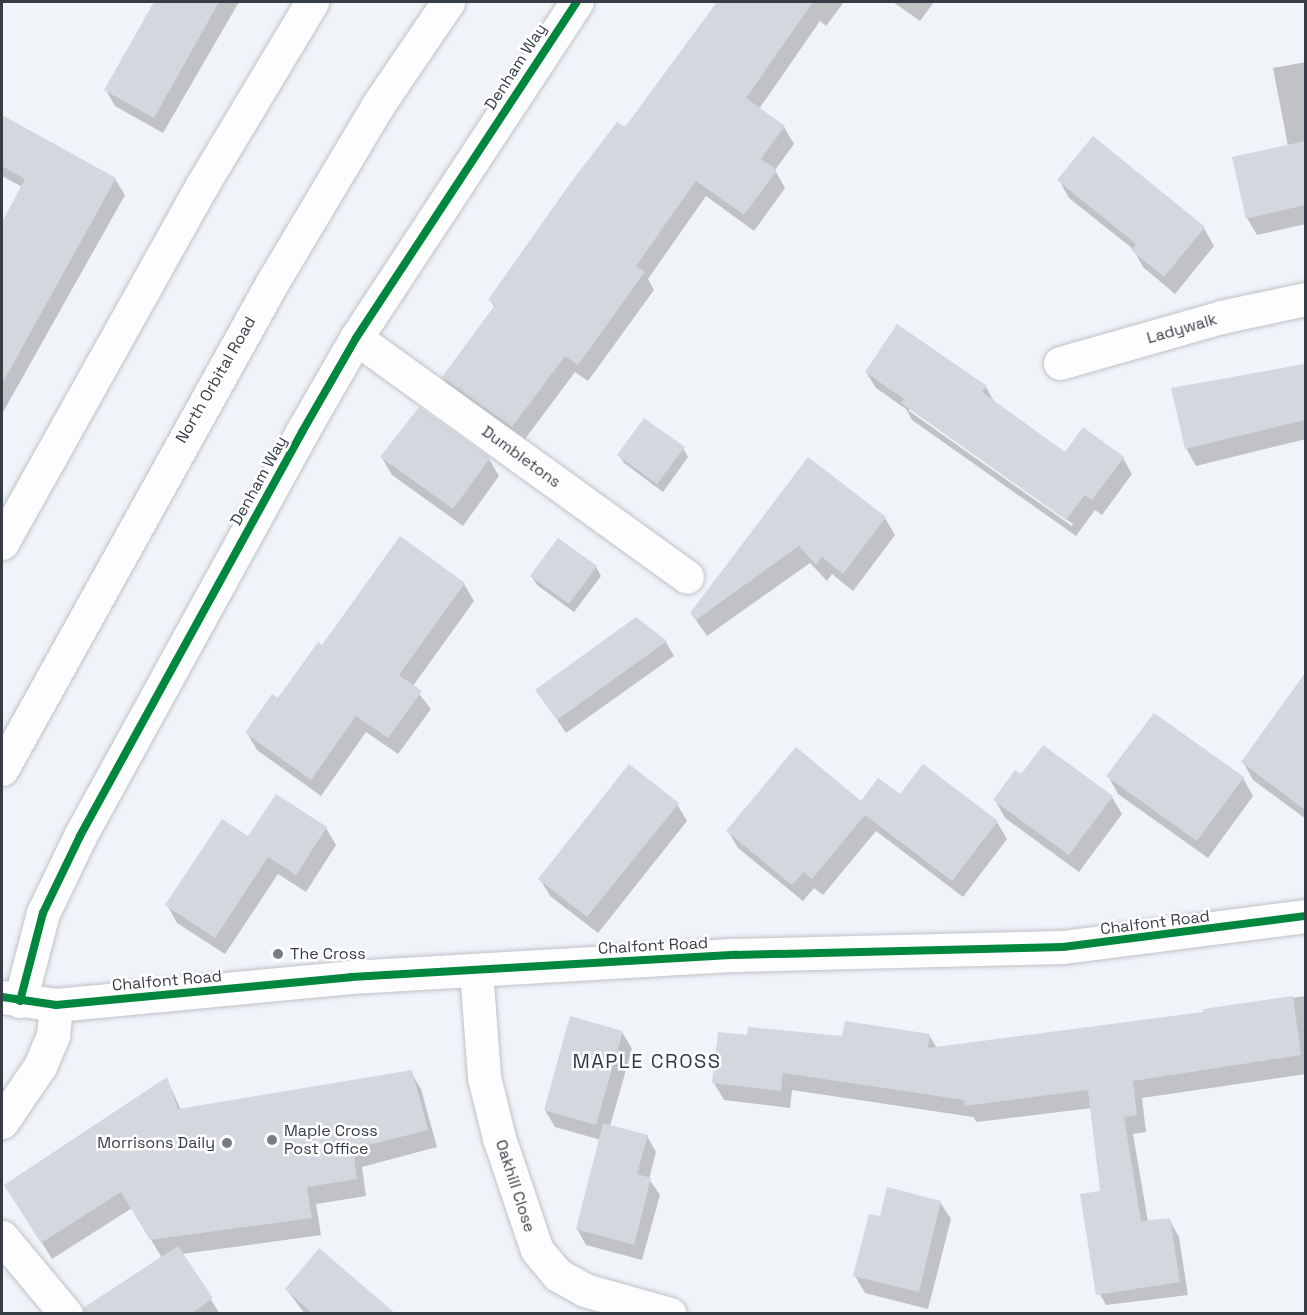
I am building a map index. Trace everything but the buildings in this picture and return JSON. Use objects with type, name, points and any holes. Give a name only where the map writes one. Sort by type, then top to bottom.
[{"type":"street","points":[[2,543],[202,185],[312,2]]},
{"type":"street","name":"North Orbital Road","points":[[2,769],[272,283],[378,105],[448,2]]},
{"type":"street","name":"Denham Way","points":[[11,999],[43,913],[80,836],[356,338],[577,2]]},
{"type":"street","name":"Ladywalk","points":[[1060,363],[1221,317],[1305,298]]},
{"type":"street","name":"Dumbletons","points":[[356,338],[687,577]]},
{"type":"street","name":"Chalfont Road","points":[[11,999],[56,1005],[351,977],[735,955],[1064,947],[1305,916]]},
{"type":"street","name":"Oakhill Close","points":[[476,970],[484,1077],[499,1138],[537,1250],[558,1275],[585,1290],[606,1299],[670,1314]]},
{"type":"street","points":[[2,1122],[40,1066],[53,1035],[56,1005]]},
{"type":"street","points":[[2,1238],[66,1314]]},
{"type":"cycle path","points":[[20,1001],[43,913],[80,836],[302,432],[356,338],[577,2]]},
{"type":"cycle path","points":[[2,997],[56,1005],[351,977],[735,955],[1063,947],[1306,916]]},
{"type":"place","name":"The Cross","points":[[278,954]]},
{"type":"place","name":"Maple Cross Post Office","points":[[272,1140]]},
{"type":"place","name":"Morrisons Daily","points":[[227,1143]]},
{"type":"district","name":"MAPLE CROSS","points":[[647,1061]]}]
